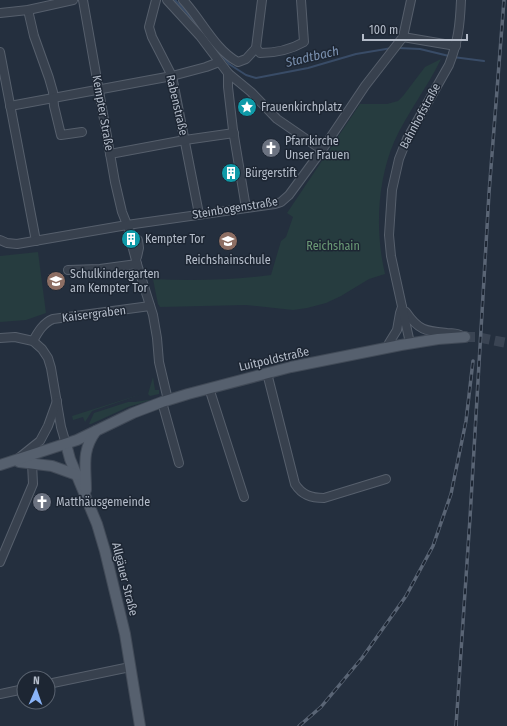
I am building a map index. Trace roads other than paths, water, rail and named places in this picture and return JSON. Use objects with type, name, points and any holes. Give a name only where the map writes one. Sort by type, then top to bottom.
[{"type":"main road","name":"Luitpoldstraße","points":[[0,465],[66,444],[129,414],[165,401],[209,388],[267,373],[410,343],[465,337]]},
{"type":"main road","points":[[378,350],[389,343]]},
{"type":"main road","points":[[86,495],[86,450],[96,431]]},
{"type":"main road","name":"Allgäuer Straße","points":[[66,444],[97,524],[106,555],[125,634],[140,726]]},
{"type":"main road","points":[[15,461],[52,466],[77,475]]},
{"type":"street","points":[[0,13],[28,10],[73,0]]},
{"type":"street","name":"Kempter Straße","points":[[83,0],[110,154],[122,212],[133,235],[137,263],[153,315],[165,401],[179,463]]},
{"type":"street","name":"Rabenstraße","points":[[156,0],[149,27],[152,37],[172,76],[199,214]]},
{"type":"street","points":[[167,0],[277,119],[322,150]]},
{"type":"street","points":[[183,0],[222,49],[228,66],[228,87],[246,208]]},
{"type":"street","points":[[10,106],[172,76],[206,67],[228,66],[246,59],[256,48],[262,0]]},
{"type":"street","points":[[256,48],[260,53],[269,53],[292,48],[304,42],[301,0]]},
{"type":"street","name":"Steinbogenstraße","points":[[0,240],[12,244],[36,241],[133,235],[199,214],[281,202],[289,195],[322,150],[361,91],[401,40],[411,0]]},
{"type":"street","name":"Bahnhofstraße","points":[[410,343],[391,256],[389,235],[391,200],[395,173],[398,159],[407,139],[450,61],[455,49],[460,27],[461,0]]},
{"type":"street","points":[[28,10],[34,36],[49,78],[60,136],[82,132]]},
{"type":"street","points":[[401,40],[455,49]]},
{"type":"street","points":[[0,52],[36,241]]},
{"type":"street","points":[[110,154],[185,140],[234,133]]},
{"type":"street","points":[[68,270],[100,269],[137,263]]},
{"type":"street","name":"Kaisergraben","points":[[33,341],[47,321],[53,319],[150,306]]},
{"type":"street","points":[[403,306],[413,323],[420,328],[429,331],[457,334],[465,337]]},
{"type":"street","name":"Bahnhofstraße","points":[[389,343],[397,330],[400,313],[403,306]]},
{"type":"street","points":[[0,338],[15,337],[33,341],[42,349],[48,358],[66,444]]},
{"type":"street","points":[[267,373],[295,484],[298,489],[305,495],[315,498],[324,498],[386,479]]},
{"type":"street","points":[[209,388],[244,497]]},
{"type":"street","points":[[15,461],[40,441],[46,430],[57,401]]},
{"type":"street","points":[[0,562],[33,484],[32,463]]},
{"type":"street","points":[[56,682],[130,667]]},
{"type":"street","points":[[0,694],[16,691]]},
{"type":"waterway","name":"Stadtbach","points":[[175,0],[198,25]]},
{"type":"waterway","name":"Stadtbach","points":[[221,54],[229,64],[246,75],[256,78],[308,68],[356,54],[392,48]]},
{"type":"waterway","name":"Stadtbach","points":[[398,48],[420,49],[449,56]]},
{"type":"waterway","name":"Stadtbach","points":[[453,57],[484,61]]},
{"type":"tunnel","points":[[130,232],[132,245]]},
{"type":"tunnel","points":[[465,337],[477,337],[507,343]]},
{"type":"railway","points":[[456,726],[489,193],[504,0]]},
{"type":"railway","points":[[299,726],[321,707],[362,658],[406,596],[433,546],[451,494],[466,421],[473,361]]},
{"type":"place","name":"Frauenkirchplatz","points":[[247,107]]},
{"type":"place","name":"Pfarrkirche Unser Frauen","points":[[271,148]]},
{"type":"place","name":"Bürgerstift","points":[[231,173]]},
{"type":"place","name":"Kempter Tor","points":[[131,239]]},
{"type":"place","name":"Reichshainschule","points":[[228,241]]},
{"type":"place","name":"Schulkindergarten am Kempter Tor","points":[[56,281]]},
{"type":"place","name":"Matthäusgemeinde","points":[[42,502]]},
{"type":"park label","name":"Reichshain","points":[[333,246]]}]
